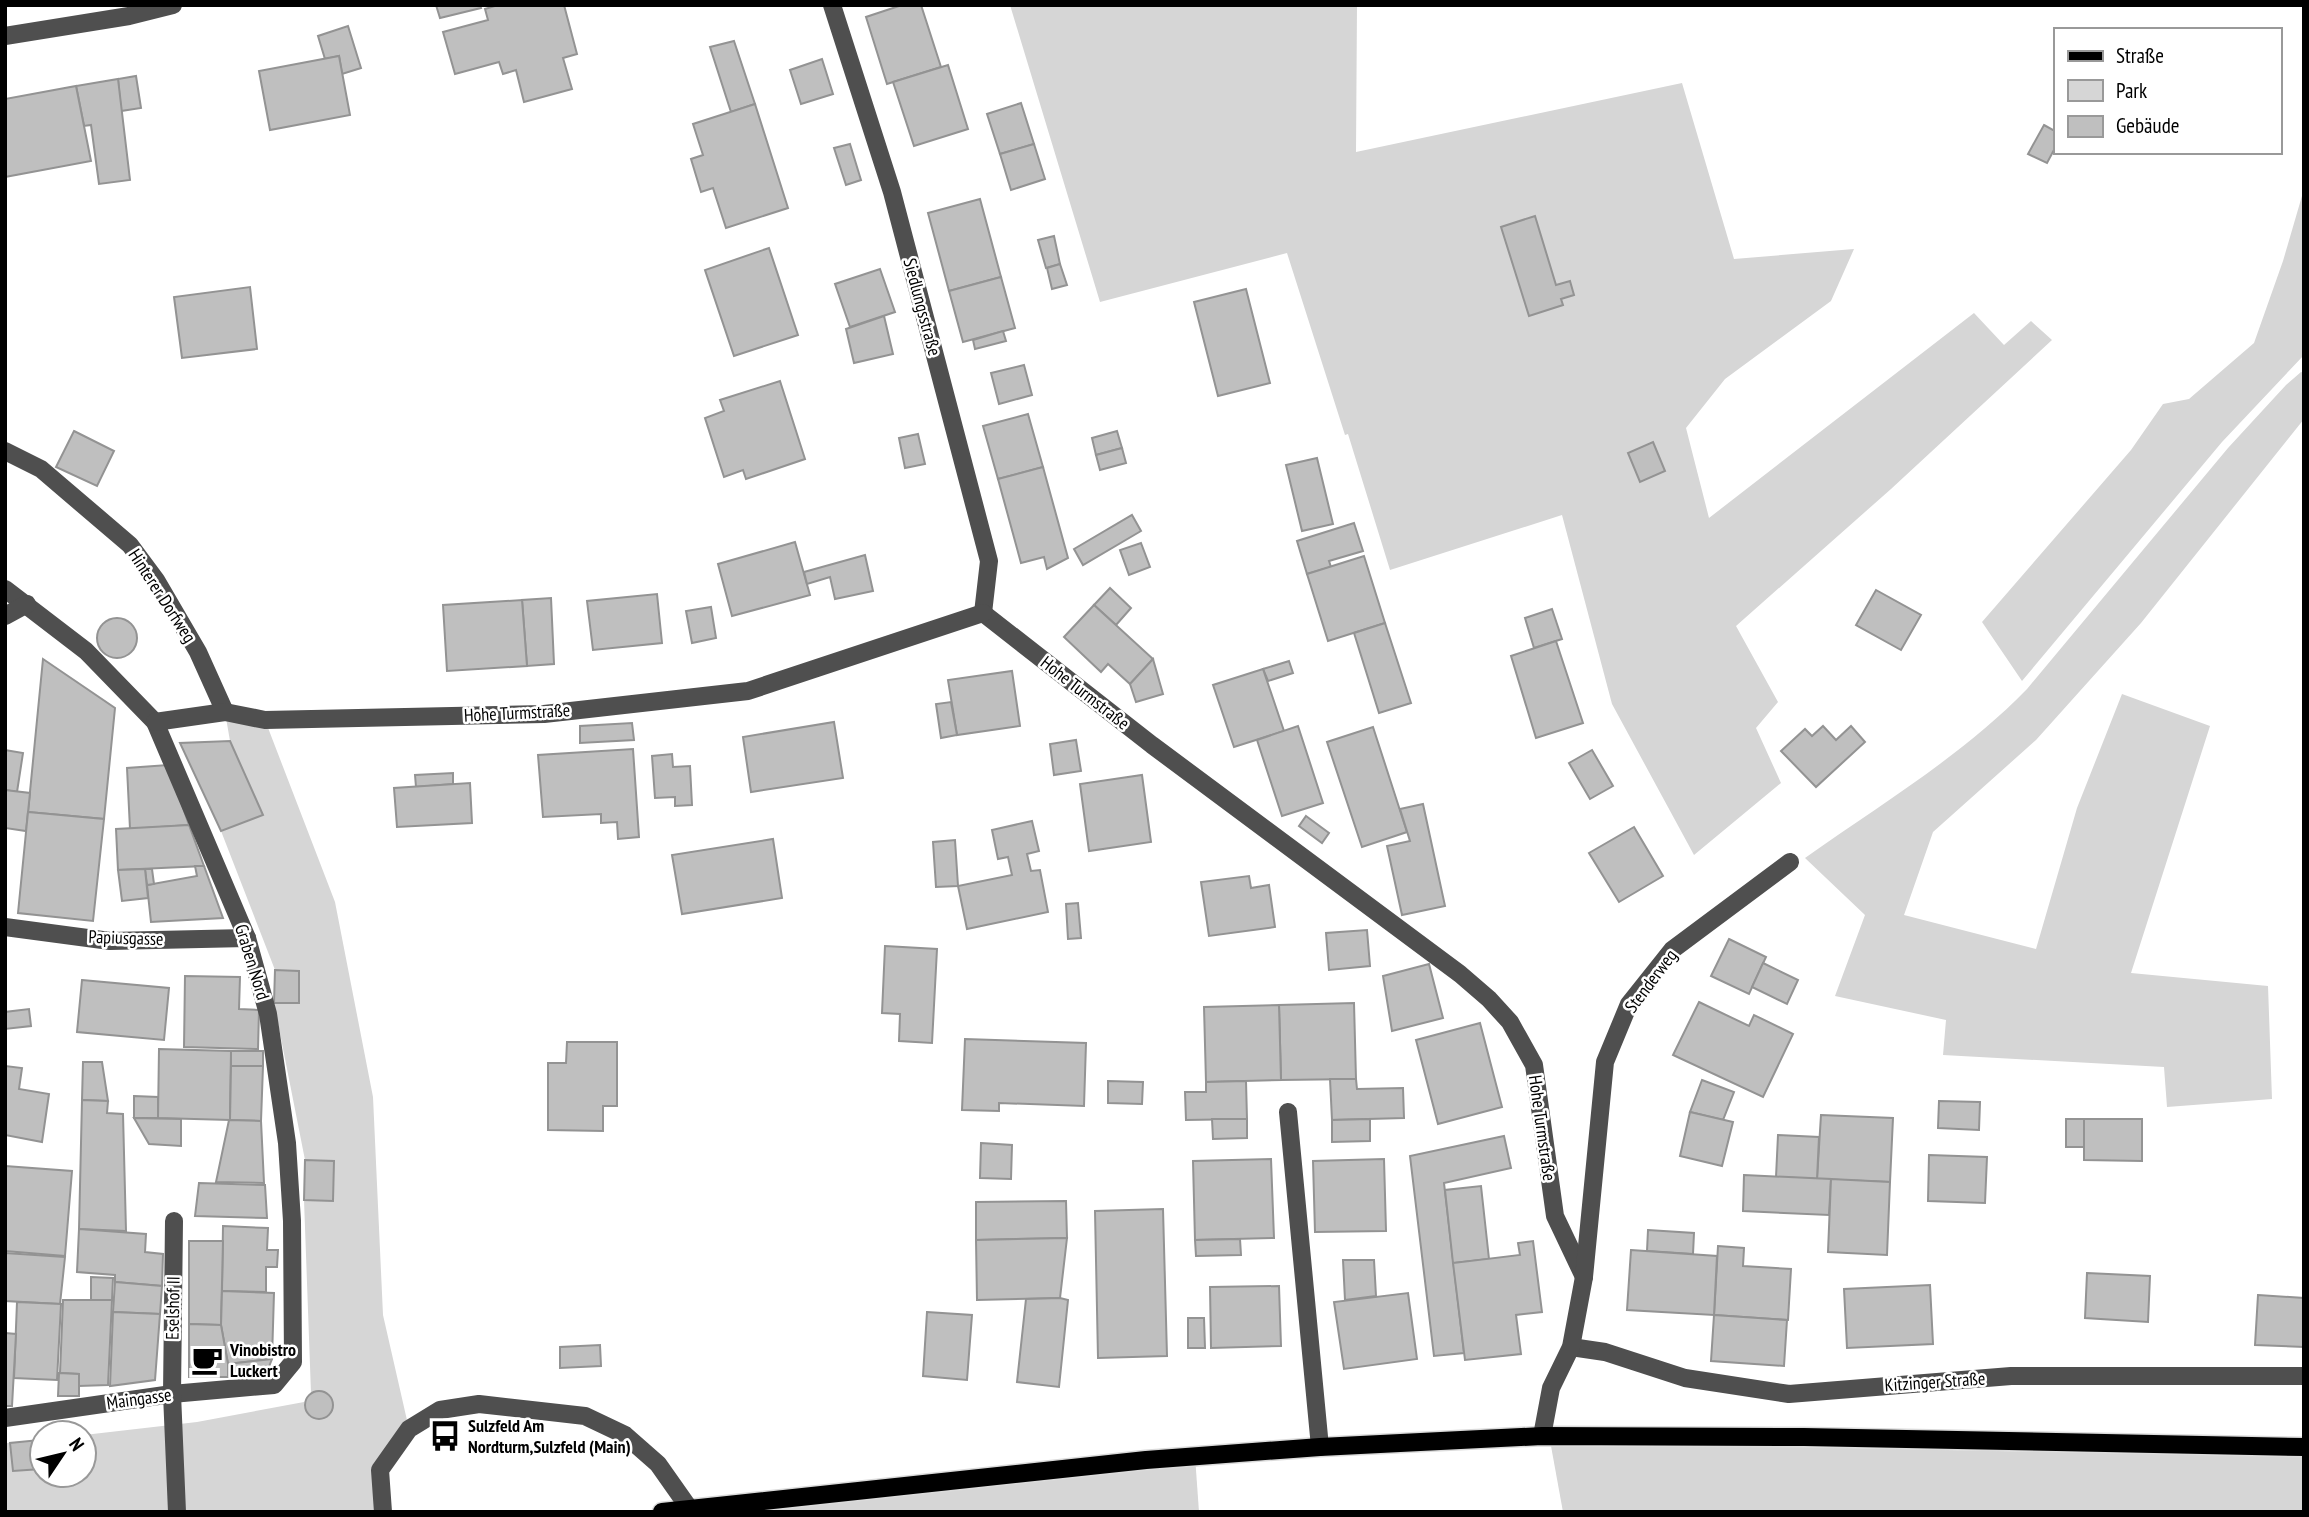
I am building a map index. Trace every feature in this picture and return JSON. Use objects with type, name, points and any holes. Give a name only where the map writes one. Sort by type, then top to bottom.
[{"type":"main road","points":[[662,1512],[1146,1460],[1320,1447],[1542,1436],[1818,1437],[2304,1447]]},
{"type":"street","points":[[5,36],[129,16],[173,5]]},
{"type":"street","name":"Siedlungsstraße","points":[[832,5],[892,192],[989,561],[984,613]]},
{"type":"street","name":"Hinterer Dorfweg","points":[[5,451],[41,469],[130,545],[156,580],[198,652],[225,712]]},
{"type":"street","name":"Graben Nord","points":[[5,589],[86,651],[155,722],[247,939],[268,1014],[287,1143],[291,1208],[293,1362],[274,1385]]},
{"type":"street","points":[[5,616],[27,604]]},
{"type":"street","name":"Hohe Turmstraße","points":[[155,722],[225,712],[265,720],[544,714],[748,691],[984,613],[1152,745],[1460,974],[1510,1022],[1534,1065],[1555,1216],[1584,1277]]},
{"type":"street","name":"Stenderweg","points":[[1584,1277],[1605,1062],[1629,1004],[1672,950],[1790,862]]},
{"type":"street","name":"Papiusgasse","points":[[5,927],[110,941],[247,939]]},
{"type":"street","points":[[1288,1112],[1320,1447]]},
{"type":"street","name":"Eselshof II","points":[[174,1221],[172,1394],[177,1512]]},
{"type":"street","points":[[1542,1436],[1551,1388],[1571,1347],[1584,1277]]},
{"type":"street","name":"Kitzinger Straße","points":[[1571,1347],[1605,1352],[1685,1378],[1789,1394],[2011,1377],[2304,1376]]},
{"type":"street","name":"Maingasse","points":[[5,1418],[172,1394],[274,1385]]},
{"type":"street","points":[[383,1512],[380,1470],[409,1429],[440,1410],[480,1404],[584,1416],[625,1435],[658,1464],[689,1508]]},
{"type":"green space","points":[[1010,5],[1357,5],[1356,152],[1682,83],[1734,259],[1854,249],[1831,301],[1725,379],[1686,428],[1709,518],[1974,313],[2004,345],[2031,321],[2052,340],[1891,489],[1736,626],[1778,702],[1756,728],[1781,783],[1694,855],[1612,704],[1562,515],[1390,570],[1287,253],[1100,302]]},
{"type":"green space","points":[[2304,189],[2304,355],[2222,442],[2022,681],[1982,622],[2131,450],[2163,404],[2189,399],[2254,343],[2283,261]]},
{"type":"green space","points":[[2301,372],[2304,373],[2304,419],[2141,623],[2036,740],[1933,832],[1904,915],[2036,949],[2077,808],[2122,694],[2210,726],[2131,973],[2268,986],[2272,1099],[2167,1107],[2164,1067],[1943,1055],[1946,1020],[1835,996],[1865,915],[1805,858],[1948,758],[2027,689],[2228,448]]},
{"type":"green space","points":[[225,712],[265,720],[335,902],[373,1097],[383,1315],[409,1429],[380,1470],[383,1512],[5,1512],[5,1443],[10,1443],[13,1471],[28,1469],[28,1489],[98,1489],[98,1433],[197,1422],[304,1402],[310,1417],[318,1419],[329,1414],[333,1407],[326,1394],[311,1393],[304,1200],[332,1201],[334,1161],[305,1160],[274,1003],[299,1003],[299,971],[275,970],[221,831],[263,814],[230,741]]},
{"type":"green space","points":[[1551,1446],[1800,1447],[2304,1457],[2304,1512],[1563,1512]]},
{"type":"green space","points":[[1195,1456],[1199,1512],[662,1512]]},
{"type":"building","points":[[436,5],[480,5],[481,8],[440,18]]},
{"type":"building","points":[[498,5],[564,5],[577,54],[563,58],[572,89],[524,102],[516,70],[503,74],[499,62],[455,74],[443,32],[488,20],[485,9]]},
{"type":"building","points":[[902,5],[921,5],[941,67],[887,84],[866,17]]},
{"type":"building","points":[[348,26],[361,68],[342,74],[339,56],[325,59],[318,36]]},
{"type":"building","points":[[734,41],[755,104],[731,112],[710,47]]},
{"type":"building","points":[[339,56],[350,115],[270,130],[259,71]]},
{"type":"building","points":[[822,59],[833,94],[801,104],[790,70]]},
{"type":"building","points":[[948,65],[968,129],[914,146],[893,82]]},
{"type":"building","points":[[136,76],[141,108],[121,111],[118,79]]},
{"type":"building","points":[[118,79],[130,180],[99,184],[91,125],[84,126],[76,86]]},
{"type":"building","points":[[76,86],[91,161],[5,177],[5,99]]},
{"type":"building","points":[[1021,103],[1034,144],[1000,154],[987,114]]},
{"type":"building","points":[[755,104],[788,208],[726,228],[713,188],[701,192],[691,159],[703,155],[693,124]]},
{"type":"building","points":[[2044,125],[2054,130],[2054,150],[2047,163],[2028,154]]},
{"type":"building","points":[[850,144],[861,180],[846,185],[834,148]]},
{"type":"building","points":[[1034,144],[1045,179],[1011,190],[1000,154]]},
{"type":"building","points":[[980,199],[1001,277],[949,291],[928,213]]},
{"type":"building","points":[[1535,216],[1556,285],[1570,281],[1574,295],[1561,299],[1563,305],[1529,316],[1501,227]]},
{"type":"building","points":[[1054,236],[1060,264],[1046,268],[1038,240]]},
{"type":"building","points":[[769,248],[798,335],[734,356],[705,270]]},
{"type":"building","points":[[1060,264],[1067,285],[1052,289],[1047,268]]},
{"type":"building","points":[[880,269],[895,312],[850,327],[835,284]]},
{"type":"building","points":[[1001,277],[1015,328],[963,342],[949,291]]},
{"type":"building","points":[[250,287],[257,349],[182,358],[174,297]]},
{"type":"building","points":[[1246,289],[1270,383],[1218,396],[1194,302]]},
{"type":"building","points":[[884,316],[893,354],[854,363],[846,329]]},
{"type":"building","points":[[1003,331],[1006,341],[975,349],[973,340]]},
{"type":"building","points":[[1024,365],[1032,395],[999,404],[991,373]]},
{"type":"building","points":[[780,381],[805,459],[746,479],[743,470],[724,477],[705,418],[724,411],[720,400]]},
{"type":"building","points":[[1028,414],[1043,467],[998,479],[983,426]]},
{"type":"building","points":[[74,431],[114,451],[97,486],[56,467]]},
{"type":"building","points":[[1117,431],[1122,448],[1096,455],[1092,438]]},
{"type":"building","points":[[918,434],[925,464],[905,468],[899,438]]},
{"type":"building","points":[[1653,442],[1665,471],[1640,482],[1628,453]]},
{"type":"building","points":[[1122,448],[1126,463],[1100,470],[1096,455]]},
{"type":"building","points":[[1317,458],[1333,524],[1302,531],[1286,465]]},
{"type":"building","points":[[1043,467],[1068,558],[1047,569],[1044,557],[1021,563],[998,479]]},
{"type":"building","points":[[1132,515],[1141,531],[1083,565],[1074,549]]},
{"type":"building","points":[[1354,523],[1363,551],[1329,561],[1331,567],[1307,574],[1297,541]]},
{"type":"building","points":[[795,542],[810,595],[732,616],[718,564]]},
{"type":"building","points":[[1141,543],[1150,567],[1129,575],[1120,550]]},
{"type":"building","points":[[865,555],[873,591],[835,599],[830,577],[807,584],[804,572]]},
{"type":"building","points":[[1364,556],[1385,623],[1328,641],[1307,574]]},
{"type":"building","points":[[1110,588],[1131,608],[1116,625],[1094,605]]},
{"type":"building","points":[[1876,590],[1921,615],[1901,650],[1856,625]]},
{"type":"building","points":[[657,594],[662,643],[593,650],[587,601]]},
{"type":"building","points":[[551,598],[554,664],[527,666],[522,600]]},
{"type":"building","points":[[522,600],[527,666],[447,671],[443,605]]},
{"type":"building","points":[[1094,605],[1153,659],[1130,684],[1108,664],[1101,672],[1064,637]]},
{"type":"building","points":[[711,607],[716,638],[692,643],[686,611]]},
{"type":"building","points":[[1552,609],[1562,639],[1534,648],[1525,618]]},
{"type":"building","points":[[117,618],[131,624],[137,638],[131,652],[117,658],[103,652],[97,638],[103,624]]},
{"type":"building","points":[[1385,623],[1411,703],[1379,713],[1354,633]]},
{"type":"building","points":[[1556,641],[1583,723],[1536,738],[1511,656]]},
{"type":"building","points":[[43,659],[115,708],[104,819],[28,812]]},
{"type":"building","points":[[1153,659],[1163,694],[1136,702],[1130,684]]},
{"type":"building","points":[[1289,661],[1293,673],[1268,681],[1263,669]]},
{"type":"building","points":[[1263,669],[1284,731],[1234,747],[1213,685]]},
{"type":"building","points":[[1012,671],[1020,726],[957,735],[948,680]]},
{"type":"building","points":[[951,702],[957,735],[941,738],[936,704]]},
{"type":"building","points":[[834,722],[843,778],[751,792],[743,737]]},
{"type":"building","points":[[632,723],[634,740],[580,743],[580,726]]},
{"type":"building","points":[[1298,726],[1323,803],[1282,816],[1257,740]]},
{"type":"building","points":[[1823,726],[1836,740],[1851,726],[1865,742],[1816,787],[1781,751],[1805,729],[1812,736]]},
{"type":"building","points":[[1373,727],[1407,832],[1362,847],[1327,742]]},
{"type":"building","points":[[1076,740],[1081,771],[1054,775],[1050,744]]},
{"type":"building","points":[[230,741],[263,815],[221,831],[180,743]]},
{"type":"building","points":[[633,749],[639,837],[618,839],[617,822],[601,823],[601,814],[543,817],[538,755]]},
{"type":"building","points":[[5,750],[23,753],[17,792],[5,790]]},
{"type":"building","points":[[1592,750],[1613,786],[1590,799],[1569,763]]},
{"type":"building","points":[[672,754],[673,767],[690,766],[692,805],[675,806],[675,797],[655,798],[652,756]]},
{"type":"building","points":[[168,765],[189,825],[130,829],[127,768]]},
{"type":"building","points":[[453,773],[453,784],[416,787],[415,775]]},
{"type":"building","points":[[1142,775],[1151,842],[1089,851],[1080,784]]},
{"type":"building","points":[[470,783],[472,823],[397,827],[394,788]]},
{"type":"building","points":[[5,790],[30,793],[26,831],[5,828]]},
{"type":"building","points":[[1423,804],[1445,906],[1402,915],[1387,846],[1410,841],[1400,809]]},
{"type":"building","points":[[28,812],[104,819],[93,921],[18,913]]},
{"type":"building","points":[[1306,816],[1329,833],[1322,843],[1299,826]]},
{"type":"building","points":[[1032,821],[1039,851],[1027,854],[1031,871],[1040,870],[1048,912],[967,929],[958,886],[1012,875],[1008,857],[998,859],[992,830]]},
{"type":"building","points":[[189,825],[204,866],[118,870],[116,829]]},
{"type":"building","points":[[1634,827],[1663,876],[1619,902],[1589,853]]},
{"type":"building","points":[[773,839],[782,898],[682,914],[672,855]]},
{"type":"building","points":[[955,840],[958,886],[936,887],[933,842]]},
{"type":"building","points":[[195,866],[204,866],[223,918],[151,922],[147,885],[197,876]]},
{"type":"building","points":[[145,869],[152,869],[154,884],[147,885]]},
{"type":"building","points":[[145,869],[148,898],[122,901],[118,870]]},
{"type":"building","points":[[1249,876],[1251,888],[1269,885],[1275,927],[1209,936],[1201,882]]},
{"type":"building","points":[[1078,903],[1081,938],[1068,939],[1066,904]]},
{"type":"building","points":[[1367,930],[1370,966],[1329,970],[1326,933]]},
{"type":"building","points":[[1729,939],[1766,957],[1749,994],[1711,976]]},
{"type":"building","points":[[885,946],[937,949],[932,1043],[899,1041],[900,1014],[882,1013]]},
{"type":"building","points":[[1763,963],[1798,980],[1787,1004],[1752,987]]},
{"type":"building","points":[[1429,964],[1443,1018],[1392,1031],[1383,976]]},
{"type":"building","points":[[275,970],[299,971],[299,1003],[274,1003]]},
{"type":"building","points":[[185,976],[240,977],[239,1009],[259,1010],[258,1049],[184,1047]]},
{"type":"building","points":[[82,980],[169,988],[164,1040],[77,1032]]},
{"type":"building","points":[[1699,1002],[1749,1026],[1754,1015],[1793,1034],[1763,1097],[1673,1055]]},
{"type":"building","points":[[1354,1003],[1356,1079],[1281,1080],[1279,1005]]},
{"type":"building","points":[[1279,1005],[1281,1080],[1206,1082],[1204,1007]]},
{"type":"building","points":[[29,1009],[31,1026],[5,1029],[5,1012]]},
{"type":"building","points":[[1480,1023],[1502,1107],[1438,1124],[1416,1040]]},
{"type":"building","points":[[965,1039],[1086,1043],[1084,1106],[999,1103],[999,1111],[962,1110]]},
{"type":"building","points":[[567,1042],[617,1042],[617,1106],[603,1106],[603,1131],[548,1130],[548,1063],[566,1063]]},
{"type":"building","points":[[159,1049],[231,1051],[230,1120],[158,1118]]},
{"type":"building","points":[[231,1051],[263,1051],[263,1066],[231,1066]]},
{"type":"building","points":[[83,1062],[102,1062],[108,1101],[82,1100]]},
{"type":"building","points":[[5,1066],[22,1068],[19,1089],[49,1094],[42,1142],[5,1135]]},
{"type":"building","points":[[231,1066],[263,1066],[261,1121],[230,1120]]},
{"type":"building","points":[[1330,1079],[1356,1079],[1357,1089],[1403,1088],[1404,1118],[1332,1120]]},
{"type":"building","points":[[1702,1080],[1734,1092],[1723,1120],[1690,1112]]},
{"type":"building","points":[[1108,1081],[1143,1082],[1142,1104],[1108,1103]]},
{"type":"building","points":[[1246,1081],[1247,1119],[1186,1120],[1185,1092],[1206,1092],[1206,1082]]},
{"type":"building","points":[[134,1096],[158,1097],[158,1118],[134,1118]]},
{"type":"building","points":[[82,1100],[108,1101],[107,1113],[123,1114],[126,1231],[79,1229]]},
{"type":"building","points":[[1939,1101],[1980,1102],[1979,1130],[1938,1128]]},
{"type":"building","points":[[1690,1112],[1733,1122],[1722,1166],[1680,1156]]},
{"type":"building","points":[[1821,1115],[1893,1118],[1890,1182],[1817,1179]]},
{"type":"building","points":[[134,1118],[181,1119],[181,1146],[149,1144]]},
{"type":"building","points":[[1212,1119],[1247,1119],[1247,1138],[1213,1139]]},
{"type":"building","points":[[1370,1119],[1370,1141],[1332,1142],[1332,1120]]},
{"type":"building","points":[[2066,1119],[2084,1119],[2084,1147],[2066,1147]]},
{"type":"building","points":[[2084,1119],[2142,1119],[2142,1161],[2084,1160]]},
{"type":"building","points":[[229,1120],[261,1121],[264,1183],[216,1182]]},
{"type":"building","points":[[1778,1135],[1819,1137],[1817,1179],[1776,1177]]},
{"type":"building","points":[[1504,1136],[1511,1168],[1444,1183],[1464,1353],[1434,1356],[1410,1156]]},
{"type":"building","points":[[981,1143],[1012,1145],[1011,1179],[980,1178]]},
{"type":"building","points":[[1929,1155],[1987,1157],[1985,1203],[1928,1201]]},
{"type":"building","points":[[1271,1159],[1274,1238],[1195,1240],[1193,1161]]},
{"type":"building","points":[[1384,1159],[1386,1231],[1315,1232],[1313,1161]]},
{"type":"building","points":[[305,1160],[334,1161],[333,1201],[304,1200]]},
{"type":"building","points":[[5,1166],[72,1171],[65,1256],[5,1251]]},
{"type":"building","points":[[1744,1175],[1831,1179],[1829,1215],[1743,1211]]},
{"type":"building","points":[[1831,1179],[1890,1182],[1887,1255],[1828,1252]]},
{"type":"building","points":[[199,1183],[265,1185],[267,1218],[195,1216]]},
{"type":"building","points":[[1481,1186],[1489,1259],[1453,1263],[1445,1190]]},
{"type":"building","points":[[1066,1201],[1067,1238],[976,1240],[976,1202]]},
{"type":"building","points":[[1163,1209],[1167,1356],[1098,1358],[1095,1211]]},
{"type":"building","points":[[223,1226],[268,1228],[267,1250],[278,1250],[277,1267],[266,1267],[266,1292],[222,1291]]},
{"type":"building","points":[[79,1229],[146,1234],[145,1252],[163,1254],[162,1286],[115,1282],[115,1275],[77,1272]]},
{"type":"building","points":[[1648,1230],[1694,1233],[1693,1254],[1647,1251]]},
{"type":"building","points":[[1067,1238],[1060,1298],[977,1300],[976,1240]]},
{"type":"building","points":[[1240,1239],[1241,1255],[1196,1256],[1195,1240]]},
{"type":"building","points":[[189,1241],[223,1241],[221,1325],[189,1324]]},
{"type":"building","points":[[1533,1241],[1542,1312],[1516,1315],[1521,1354],[1465,1360],[1453,1263],[1520,1255],[1518,1243]]},
{"type":"building","points":[[1718,1246],[1744,1248],[1743,1266],[1791,1269],[1788,1320],[1714,1315]]},
{"type":"building","points":[[1631,1250],[1717,1256],[1714,1315],[1627,1310]]},
{"type":"building","points":[[5,1253],[65,1257],[60,1304],[5,1301]]},
{"type":"building","points":[[1343,1260],[1374,1260],[1376,1296],[1345,1300]]},
{"type":"building","points":[[2087,1273],[2150,1276],[2148,1322],[2085,1318]]},
{"type":"building","points":[[91,1277],[113,1278],[112,1300],[91,1300]]},
{"type":"building","points":[[115,1282],[162,1286],[160,1314],[113,1312]]},
{"type":"building","points":[[1930,1285],[1933,1344],[1847,1348],[1844,1289]]},
{"type":"building","points":[[1279,1286],[1281,1346],[1211,1348],[1210,1287]]},
{"type":"building","points":[[222,1291],[274,1293],[272,1359],[228,1364],[221,1325]]},
{"type":"building","points":[[1408,1293],[1417,1359],[1344,1369],[1334,1302]]},
{"type":"building","points":[[2258,1295],[2304,1298],[2304,1347],[2255,1345]]},
{"type":"building","points":[[1026,1299],[1068,1300],[1059,1387],[1017,1382]]},
{"type":"building","points":[[63,1300],[112,1300],[108,1385],[79,1386],[79,1374],[60,1373]]},
{"type":"building","points":[[17,1302],[61,1304],[57,1380],[14,1378]]},
{"type":"building","points":[[113,1312],[160,1314],[155,1380],[110,1386]]},
{"type":"building","points":[[927,1312],[972,1315],[967,1380],[923,1376]]},
{"type":"building","points":[[1714,1315],[1787,1320],[1784,1366],[1711,1361]]},
{"type":"building","points":[[1188,1318],[1204,1318],[1205,1348],[1188,1348]]},
{"type":"building","points":[[189,1324],[221,1325],[228,1377],[189,1377]]},
{"type":"building","points":[[5,1333],[16,1334],[12,1406],[5,1406]]},
{"type":"building","points":[[600,1345],[601,1366],[560,1368],[560,1347]]},
{"type":"building","points":[[272,1359],[265,1377],[228,1377],[228,1364]]},
{"type":"building","points":[[59,1373],[79,1374],[79,1396],[58,1396]]},
{"type":"building","points":[[319,1391],[329,1395],[333,1405],[329,1415],[319,1419],[309,1415],[305,1405],[309,1395]]},
{"type":"building","points":[[28,1441],[28,1470],[13,1471],[10,1443]]},
{"type":"place","name":"Vinobistro Luckert","points":[[207,1360]]},
{"type":"place","name":"Sulzfeld Am Nordturm,Sulzfeld (Main)","points":[[445,1436]]}]
